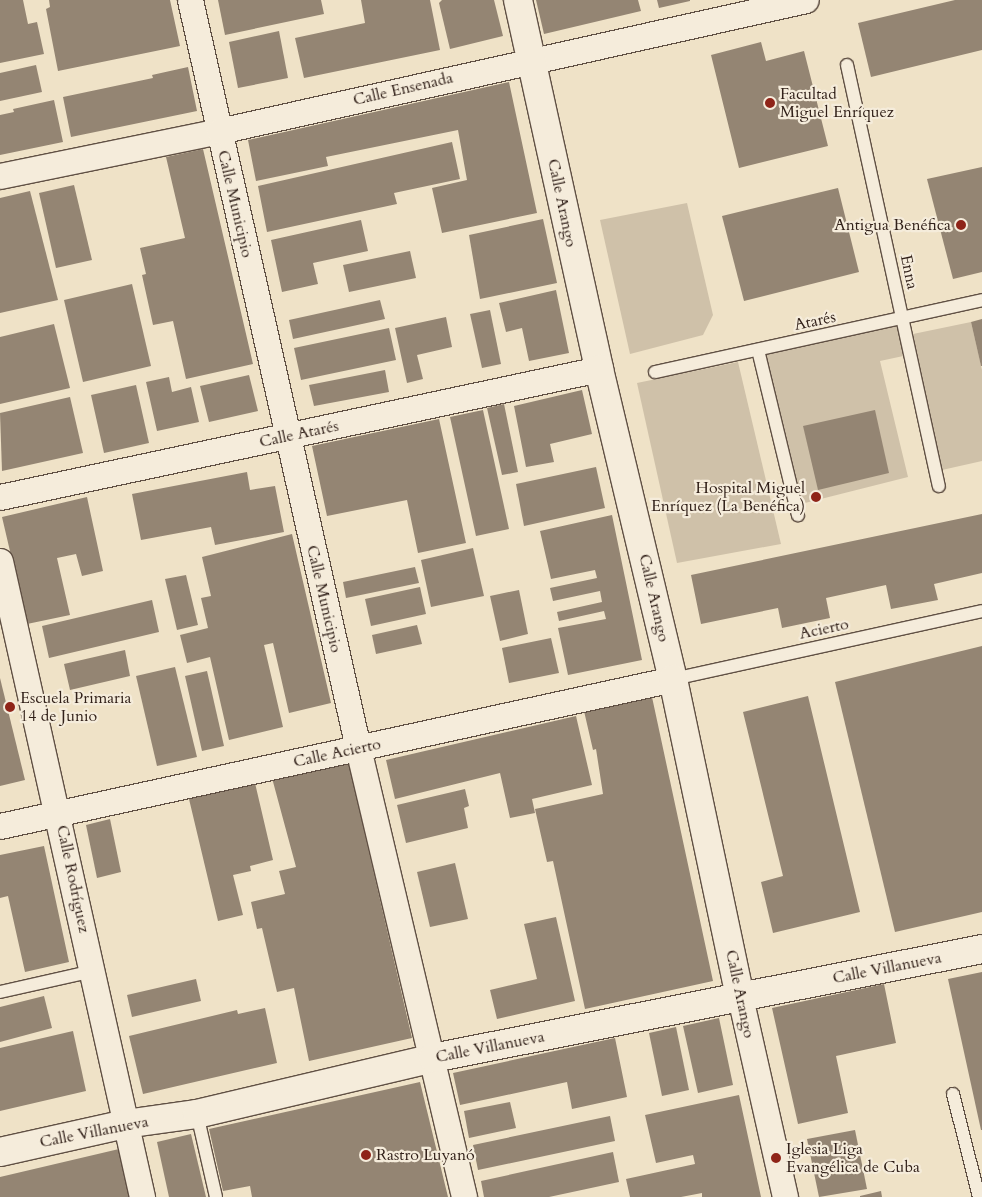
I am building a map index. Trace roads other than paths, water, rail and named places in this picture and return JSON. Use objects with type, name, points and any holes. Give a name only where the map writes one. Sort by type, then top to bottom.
[{"type":"street","name":"Calle Municipio","points":[[190,0],[358,748],[433,1058],[464,1197]]},
{"type":"street","name":"Calle Arango","points":[[518,0],[599,369],[673,679],[740,997],[785,1197]]},
{"type":"street","name":"Calle Ensenada","points":[[0,176],[219,131],[530,60],[806,0]]},
{"type":"street","name":"Calle Atarés","points":[[0,497],[599,369]]},
{"type":"street","name":"Calle Rodríguez","points":[[0,561],[58,813],[142,1197]]},
{"type":"street","name":"Calle Acierto","points":[[0,826],[673,679]]},
{"type":"street","name":"Calle Villanueva","points":[[0,1152],[125,1124],[197,1114],[433,1058],[982,949]]},
{"type":"lane","name":"Enna","points":[[847,65],[939,486]]},
{"type":"lane","name":"Atarés","points":[[656,372],[982,300]]},
{"type":"lane","points":[[758,350],[798,515]]},
{"type":"lane","name":"Acierto","points":[[673,679],[982,611]]},
{"type":"lane","points":[[0,992],[93,971]]},
{"type":"lane","points":[[953,1094],[978,1197]]},
{"type":"lane","points":[[197,1114],[216,1197]]},
{"type":"place","name":"Facultad Miguel Enríquez","points":[[770,103]]},
{"type":"place","name":"Antigua Benéfica","points":[[961,225]]},
{"type":"place","name":"Hospital Miguel Enríquez (La Benéfica)","points":[[816,497]]},
{"type":"place","name":"Escuela Primaria 14 de Junio","points":[[10,707]]},
{"type":"place","name":"Rastro Luyanó","points":[[366,1155]]},
{"type":"place","name":"Iglesia Liga Evangélica de Cuba","points":[[776,1158]]}]
